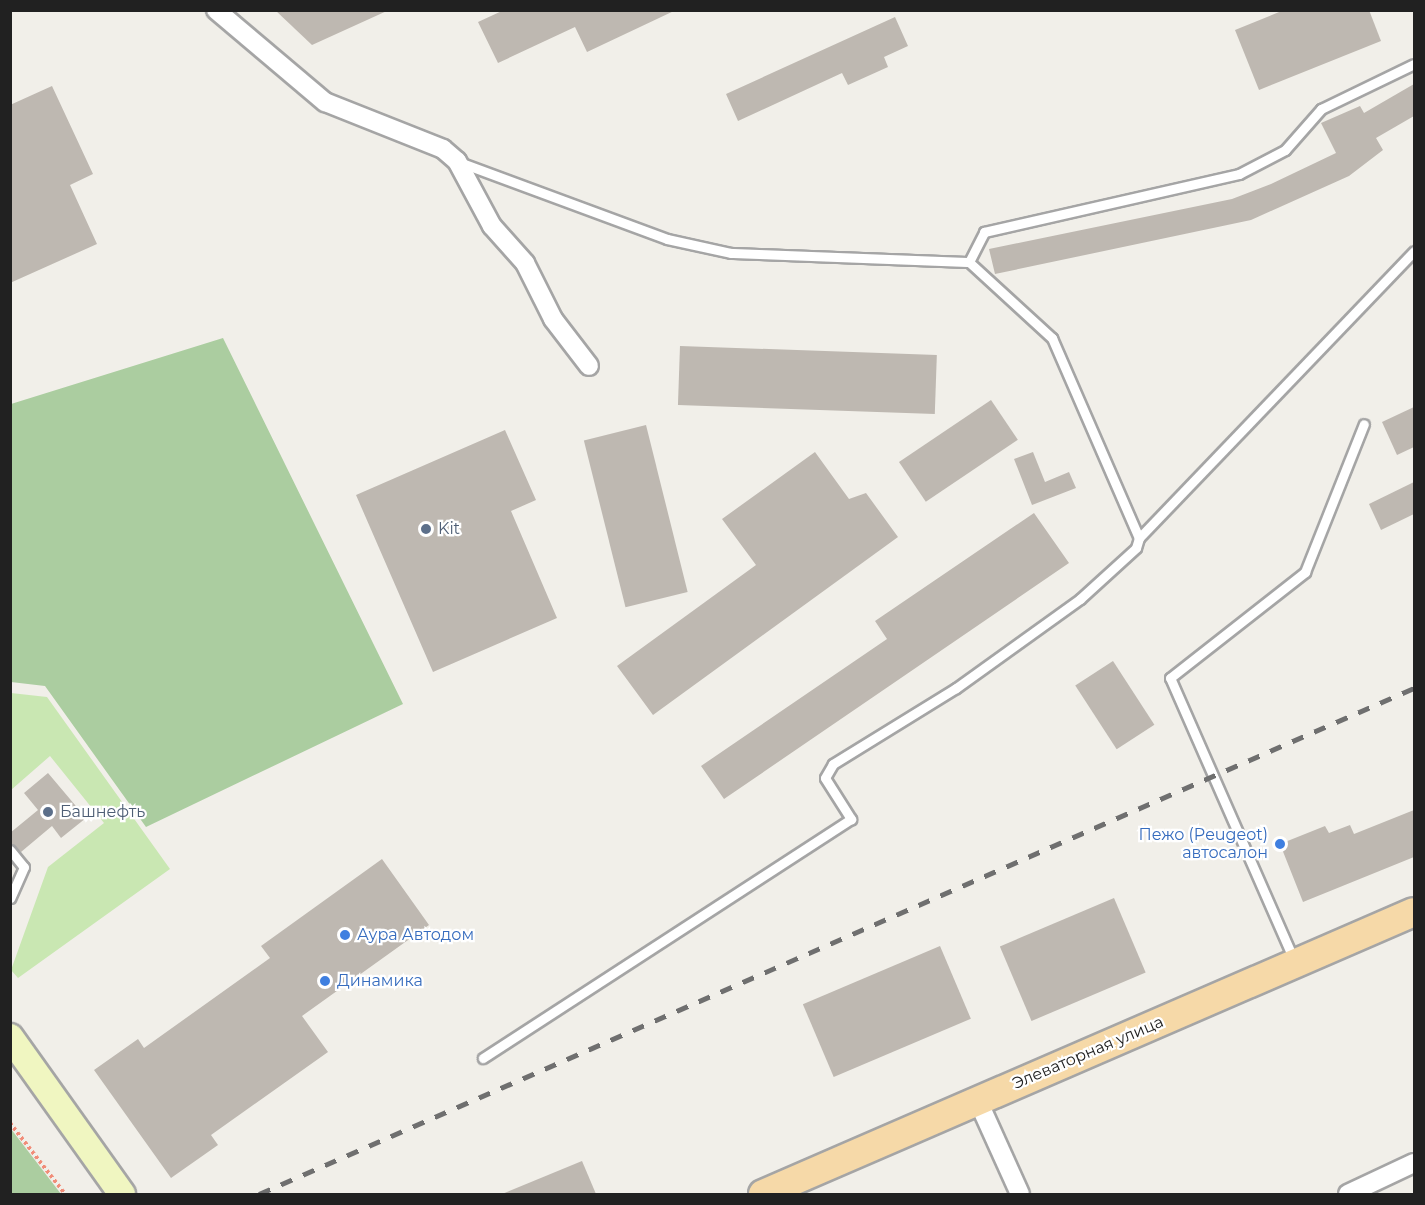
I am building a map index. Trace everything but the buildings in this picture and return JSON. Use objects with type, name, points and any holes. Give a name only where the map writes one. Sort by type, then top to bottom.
[{"type":"main road","name":"Элеваторная улица","points":[[763,1194],[1414,912]]},
{"type":"main road","points":[[10,1037],[122,1194]]},
{"type":"street","points":[[216,10],[325,102],[443,149],[457,161],[492,226],[525,263],[553,319],[589,366]]},
{"type":"street","points":[[978,1101],[1020,1194]]},
{"type":"street","points":[[1347,1194],[1414,1163]]},
{"type":"lane","points":[[969,262],[984,232],[1239,174],[1285,150],[1321,109],[1414,64]]},
{"type":"lane","points":[[457,161],[667,239],[731,253],[969,262],[1052,338],[1139,538]]},
{"type":"lane","points":[[483,1058],[851,819],[825,778],[833,764],[956,687],[1080,599],[1136,548],[1139,538],[1414,251]]},
{"type":"lane","points":[[1296,963],[1170,678],[1305,572],[1364,424]]},
{"type":"lane","points":[[10,850],[24,867],[10,898]]},
{"type":"path","points":[[10,1123],[65,1194]]},
{"type":"green space","points":[[223,338],[403,704],[146,827],[45,686],[11,682],[11,404]]},
{"type":"green space","points":[[11,693],[47,697],[170,869],[18,978],[11,970],[48,867],[104,823],[50,756],[11,790]]},
{"type":"green space","points":[[11,1129],[61,1194],[11,1194]]},
{"type":"railway","points":[[259,1194],[1414,688]]},
{"type":"place","name":"Kit","points":[[426,529]]},
{"type":"place","name":"Башнефть","points":[[48,812]]},
{"type":"place","name":"Пежо (Peugeot) автосалон","points":[[1280,844]]},
{"type":"place","name":"Аура Автодом","points":[[345,935]]},
{"type":"place","name":"Динамика","points":[[325,981]]}]
